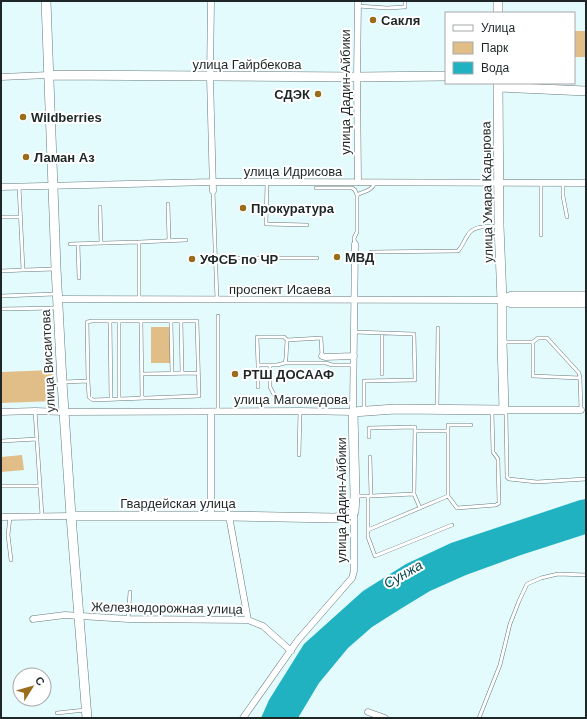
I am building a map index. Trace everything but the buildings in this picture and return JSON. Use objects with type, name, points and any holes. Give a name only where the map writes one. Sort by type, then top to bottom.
[{"type":"main road","name":"улица Висаитова","points":[[46,1],[56,268],[62,382],[86,714]]},
{"type":"main road","points":[[498,1],[498,12]]},
{"type":"main road","name":"улица Гайрбекова","points":[[48,75],[357,77],[445,76]]},
{"type":"main road","points":[[498,85],[586,91]]},
{"type":"main road","name":"улица Умара Кадырова","points":[[498,85],[499,226],[505,410]]},
{"type":"main road","points":[[502,300],[512,296],[586,296]]},
{"type":"main road","points":[[502,300],[512,303],[586,303]]},
{"type":"main road","name":"улица Магомедова","points":[[353,408],[364,411],[395,409],[505,410]]},
{"type":"main road","name":"улица Дадин-Айбики","points":[[353,408],[354,512]]},
{"type":"main road","name":"Гвардейская улица","points":[[71,516],[229,516],[334,518],[345,517],[354,512]]},
{"type":"street","points":[[211,1],[210,76],[213,191]]},
{"type":"street","name":"улица Дадин-Айбики","points":[[358,4],[358,182]]},
{"type":"street","points":[[1,76],[48,75]]},
{"type":"street","name":"улица Идрисова","points":[[1,186],[213,182],[586,183]]},
{"type":"street","name":"улица Дадин-Айбики","points":[[353,408],[355,244]]},
{"type":"street","name":"проспект Исаева","points":[[58,300],[502,300]]},
{"type":"street","points":[[322,356],[354,356]]},
{"type":"street","name":"улица Магомедова","points":[[1,412],[218,412],[300,411],[353,408]]},
{"type":"street","name":"улица Магомедова","points":[[505,410],[581,410]]},
{"type":"street","points":[[211,412],[211,516]]},
{"type":"street","name":"улица Дадин-Айбики","points":[[243,718],[298,640],[352,578],[354,571],[354,512]]},
{"type":"street","name":"Гвардейская улица","points":[[1,517],[71,516]]},
{"type":"street","points":[[229,516],[248,620]]},
{"type":"street","name":"Железнодорожная улица","points":[[33,619],[65,615],[128,619],[248,620],[263,626],[291,651]]},
{"type":"street","points":[[368,712],[385,718]]},
{"type":"lane","points":[[358,4],[387,8],[405,7],[405,1]]},
{"type":"lane","points":[[267,182],[266,224],[307,225]]},
{"type":"lane","points":[[357,195],[367,192],[375,183]]},
{"type":"lane","points":[[541,183],[541,235]]},
{"type":"lane","points":[[563,183],[563,196],[567,217]]},
{"type":"lane","points":[[19,186],[23,270]]},
{"type":"lane","points":[[316,188],[352,188],[355,190],[357,195],[357,232],[354,238],[355,244]]},
{"type":"lane","points":[[213,191],[217,300]]},
{"type":"lane","points":[[168,204],[169,241]]},
{"type":"lane","points":[[100,207],[101,243]]},
{"type":"lane","points":[[1,218],[20,217]]},
{"type":"lane","points":[[370,252],[458,251],[462,248],[469,233],[474,228],[499,226]]},
{"type":"lane","points":[[70,244],[186,240]]},
{"type":"lane","points":[[139,242],[139,299]]},
{"type":"lane","points":[[78,244],[79,278]]},
{"type":"lane","points":[[215,258],[317,258]]},
{"type":"lane","points":[[1,271],[56,268]]},
{"type":"lane","points":[[1,296],[58,300]]},
{"type":"lane","points":[[1,309],[58,300]]},
{"type":"lane","points":[[218,316],[218,412]]},
{"type":"lane","points":[[110,321],[111,399]]},
{"type":"lane","points":[[119,321],[119,399]]},
{"type":"lane","points":[[141,321],[142,398]]},
{"type":"lane","points":[[141,321],[197,321],[199,396],[93,400],[89,397],[87,322],[141,321]]},
{"type":"lane","points":[[171,321],[172,373]]},
{"type":"lane","points":[[181,321],[182,373]]},
{"type":"lane","points":[[437,409],[438,328]]},
{"type":"lane","points":[[354,332],[414,334],[414,380],[364,381],[364,411]]},
{"type":"lane","points":[[382,333],[382,374]]},
{"type":"lane","points":[[258,387],[257,337],[284,337],[287,340],[321,338],[322,363]]},
{"type":"lane","points":[[502,342],[533,342],[538,338],[547,338],[579,373],[581,410]]},
{"type":"lane","points":[[285,363],[287,340]]},
{"type":"lane","points":[[533,342],[533,376],[580,378]]},
{"type":"lane","points":[[258,365],[277,365],[285,363],[354,365]]},
{"type":"lane","points":[[270,365],[270,386],[278,402],[298,401],[302,403],[353,408]]},
{"type":"lane","points":[[142,374],[198,373]]},
{"type":"lane","points":[[62,382],[88,381]]},
{"type":"lane","points":[[471,425],[448,425],[448,496],[457,508],[496,505],[499,503],[498,459],[493,452],[492,410]]},
{"type":"lane","points":[[505,410],[507,477],[509,479],[538,482],[586,479]]},
{"type":"lane","points":[[34,411],[42,516]]},
{"type":"lane","points":[[299,455],[300,411]]},
{"type":"lane","points":[[369,437],[369,428],[415,427],[414,494],[420,508]]},
{"type":"lane","points":[[415,431],[448,431]]},
{"type":"lane","points":[[1,441],[37,439]]},
{"type":"lane","points":[[370,457],[368,538],[375,556],[452,525]]},
{"type":"lane","points":[[1,486],[40,486]]},
{"type":"lane","points":[[355,496],[414,494]]},
{"type":"lane","points":[[368,530],[448,496]]},
{"type":"lane","points":[[10,517],[8,535],[11,560]]},
{"type":"lane","points":[[479,718],[500,665],[512,618],[527,584],[541,578],[558,574],[586,575]]},
{"type":"lane","points":[[128,619],[130,592]]},
{"type":"lane","points":[[57,713],[86,714]]},
{"type":"green space","points":[[575,31],[586,31],[586,57],[575,57]]},
{"type":"green space","points":[[151,327],[170,327],[170,363],[151,363]]},
{"type":"green space","points":[[53,370],[55,401],[1,403],[1,372]]},
{"type":"green space","points":[[22,455],[24,470],[1,472],[1,457]]},
{"type":"water","name":"Сунжа","points":[[586,499],[586,534],[466,575],[430,591],[372,627],[348,648],[319,683],[298,718],[261,718],[269,700],[304,644],[363,591],[406,564],[451,543]]},
{"type":"place","name":"Сакля","points":[[373,20]]},
{"type":"place","name":"СДЭК","points":[[318,94]]},
{"type":"place","name":"Wildberries","points":[[23,117]]},
{"type":"place","name":"Ламан Аз","points":[[26,157]]},
{"type":"place","name":"Прокуратура","points":[[243,208]]},
{"type":"place","name":"МВД","points":[[337,257]]},
{"type":"place","name":"УФСБ по ЧР","points":[[192,259]]},
{"type":"place","name":"РТШ ДОСААФ","points":[[235,374]]}]
